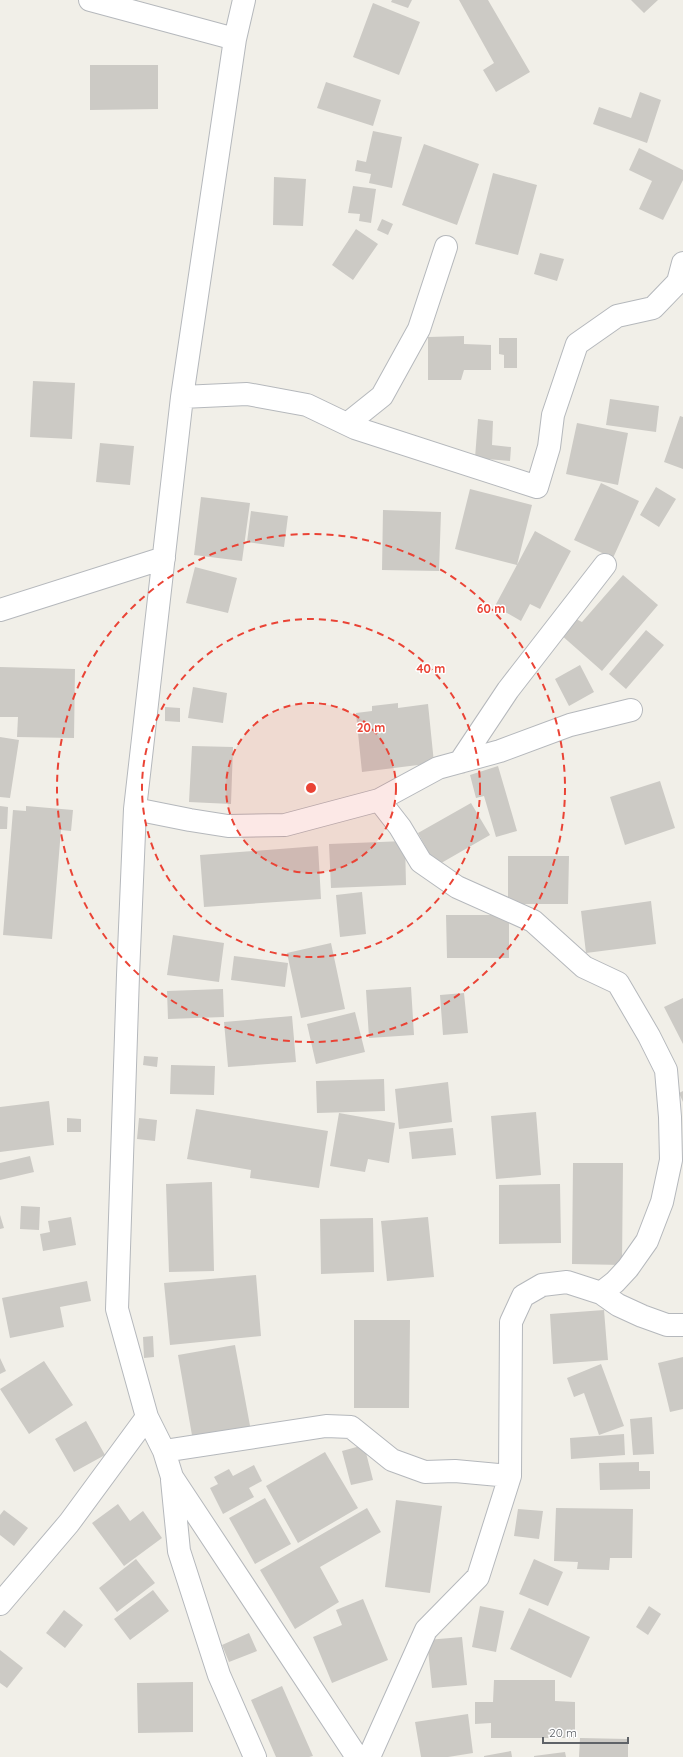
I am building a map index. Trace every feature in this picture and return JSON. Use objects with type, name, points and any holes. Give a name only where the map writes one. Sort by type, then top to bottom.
[{"type":"street","points":[[90,0],[235,39]]},
{"type":"street","points":[[244,0],[235,39],[182,397],[135,808],[117,1309],[147,1417],[164,1451],[172,1477],[179,1551],[219,1675],[255,1757]]},
{"type":"street","points":[[347,424],[382,396],[420,329],[446,247]]},
{"type":"street","points":[[182,397],[247,394],[307,405],[355,428],[537,487],[549,447],[553,415],[577,344],[617,316],[653,308],[678,282],[683,263]]},
{"type":"street","points":[[0,610],[164,558]]},
{"type":"street","points":[[460,762],[508,690],[605,565]]},
{"type":"street","points":[[135,808],[190,820],[228,826],[285,825],[378,800],[438,768],[500,751],[570,725],[631,710]]},
{"type":"street","points":[[378,800],[400,827],[421,862],[457,887],[533,920],[584,967],[618,983],[649,1036],[666,1070],[670,1117],[671,1160],[662,1202],[646,1241],[628,1268],[615,1282],[601,1293]]},
{"type":"street","points":[[368,1757],[426,1630],[478,1577],[510,1476],[511,1322],[523,1296],[542,1285],[567,1282],[601,1293],[618,1305],[642,1316],[667,1325],[683,1325]]},
{"type":"street","points":[[0,1604],[69,1523],[147,1417]]},
{"type":"street","points":[[164,1451],[326,1426],[351,1427],[392,1460],[425,1472],[455,1471],[510,1476]]},
{"type":"street","points":[[172,1477],[357,1757]]},
{"type":"building","points":[[392,0],[412,0],[408,8],[391,2]]},
{"type":"building","points":[[459,0],[488,0],[530,72],[496,92],[483,70],[494,63]]},
{"type":"building","points":[[631,0],[658,0],[644,13]]},
{"type":"building","points":[[373,3],[420,22],[399,75],[353,57]]},
{"type":"building","points":[[90,65],[158,65],[158,109],[90,110]]},
{"type":"building","points":[[326,82],[381,100],[373,126],[317,108]]},
{"type":"building","points":[[640,92],[661,100],[647,143],[593,124],[599,107],[631,118]]},
{"type":"building","points":[[373,131],[402,137],[392,188],[369,183],[371,174],[355,171],[357,160],[366,162]]},
{"type":"building","points":[[424,144],[479,164],[457,225],[402,205]]},
{"type":"building","points":[[639,148],[683,170],[683,180],[663,220],[639,209],[652,181],[629,170]]},
{"type":"building","points":[[493,173],[537,185],[518,255],[475,244]]},
{"type":"building","points":[[274,177],[306,179],[303,226],[273,225]]},
{"type":"building","points":[[353,186],[376,189],[371,223],[359,221],[360,214],[348,213]]},
{"type":"building","points":[[382,219],[393,224],[388,235],[377,230]]},
{"type":"building","points":[[356,229],[378,244],[353,280],[332,265]]},
{"type":"building","points":[[540,253],[564,259],[557,281],[534,274]]},
{"type":"building","points":[[464,336],[464,344],[491,345],[491,370],[464,370],[461,380],[428,380],[428,337]]},
{"type":"building","points":[[499,338],[517,338],[517,368],[504,368],[504,355],[499,354]]},
{"type":"building","points":[[33,381],[75,383],[72,439],[30,437]]},
{"type":"building","points":[[610,399],[659,406],[656,432],[606,425]]},
{"type":"building","points":[[680,416],[683,417],[683,469],[664,462]]},
{"type":"building","points":[[478,419],[493,421],[492,445],[511,447],[510,461],[475,458]]},
{"type":"building","points":[[577,423],[628,433],[618,485],[566,474]]},
{"type":"building","points":[[100,443],[134,446],[130,485],[96,482]]},
{"type":"building","points":[[601,483],[639,501],[613,558],[574,540]]},
{"type":"building","points":[[656,487],[676,499],[659,527],[640,515]]},
{"type":"building","points":[[470,489],[532,505],[517,565],[455,549]]},
{"type":"building","points":[[201,497],[250,503],[242,561],[194,555]]},
{"type":"building","points":[[383,510],[441,512],[439,571],[382,570]]},
{"type":"building","points":[[251,511],[288,516],[284,547],[247,542]]},
{"type":"building","points":[[535,531],[571,551],[540,609],[530,604],[521,621],[495,606]]},
{"type":"building","points":[[195,567],[237,578],[228,613],[186,603]]},
{"type":"building","points":[[623,575],[658,605],[602,671],[560,634],[574,618],[582,622]]},
{"type":"building","points":[[646,630],[664,645],[626,689],[609,674]]},
{"type":"building","points":[[580,665],[594,692],[569,706],[555,679]]},
{"type":"building","points":[[0,667],[75,669],[74,738],[17,737],[18,717],[0,717]]},
{"type":"building","points":[[193,687],[227,693],[223,723],[188,718]]},
{"type":"building","points":[[398,703],[398,708],[428,704],[434,763],[362,772],[356,713],[372,711],[372,706]]},
{"type":"building","points":[[165,707],[180,708],[180,722],[165,721]]},
{"type":"building","points":[[0,737],[19,740],[10,798],[0,797]]},
{"type":"building","points":[[192,746],[233,747],[231,804],[189,802]]},
{"type":"building","points":[[498,766],[517,831],[496,837],[484,796],[476,798],[470,775]]},
{"type":"building","points":[[660,781],[675,828],[625,845],[610,797]]},
{"type":"building","points":[[471,803],[490,835],[436,866],[418,833]]},
{"type":"building","points":[[0,806],[8,807],[7,829],[0,829]]},
{"type":"building","points":[[26,806],[73,810],[71,831],[61,830],[52,939],[3,935],[13,810],[26,811]]},
{"type":"building","points":[[405,841],[406,885],[331,888],[329,844]]},
{"type":"building","points":[[318,846],[321,899],[204,907],[200,855]]},
{"type":"building","points":[[508,856],[569,856],[568,904],[508,904]]},
{"type":"building","points":[[362,892],[366,934],[340,937],[336,895]]},
{"type":"building","points":[[651,901],[656,944],[586,953],[581,911]]},
{"type":"building","points":[[446,915],[509,915],[509,958],[447,958]]},
{"type":"building","points":[[173,935],[224,943],[219,982],[167,975]]},
{"type":"building","points":[[331,943],[345,1009],[301,1018],[287,953]]},
{"type":"building","points":[[234,956],[288,963],[285,987],[231,980]]},
{"type":"building","points":[[411,987],[414,1035],[369,1038],[366,990]]},
{"type":"building","points":[[223,989],[224,1017],[168,1019],[167,991]]},
{"type":"building","points":[[464,993],[468,1033],[443,1035],[440,995]]},
{"type":"building","points":[[683,998],[683,1044],[664,1007]]},
{"type":"building","points":[[355,1012],[365,1052],[316,1064],[307,1024]]},
{"type":"building","points":[[292,1016],[296,1062],[228,1067],[224,1022]]},
{"type":"building","points":[[144,1056],[158,1057],[157,1067],[143,1065]]},
{"type":"building","points":[[171,1065],[215,1066],[214,1095],[170,1094]]},
{"type":"building","points":[[384,1079],[385,1111],[317,1113],[316,1081]]},
{"type":"building","points":[[448,1082],[452,1122],[399,1129],[395,1089]]},
{"type":"building","points":[[683,1091],[683,1102],[679,1093]]},
{"type":"building","points":[[49,1101],[54,1145],[0,1152],[0,1107]]},
{"type":"building","points":[[196,1109],[328,1131],[319,1188],[250,1178],[251,1170],[187,1159]]},
{"type":"building","points":[[536,1112],[541,1175],[496,1179],[491,1116]]},
{"type":"building","points":[[339,1113],[395,1123],[389,1163],[368,1159],[365,1172],[330,1166]]},
{"type":"building","points":[[67,1118],[81,1119],[81,1132],[67,1132]]},
{"type":"building","points":[[139,1118],[157,1120],[155,1141],[137,1139]]},
{"type":"building","points":[[453,1128],[456,1155],[412,1159],[409,1132]]},
{"type":"building","points":[[30,1156],[34,1172],[0,1180],[0,1163]]},
{"type":"building","points":[[573,1163],[623,1163],[622,1265],[572,1264]]},
{"type":"building","points":[[212,1182],[214,1271],[169,1272],[166,1184]]},
{"type":"building","points":[[560,1184],[561,1243],[499,1244],[499,1185]]},
{"type":"building","points":[[21,1206],[40,1207],[39,1230],[20,1229]]},
{"type":"building","points":[[0,1215],[4,1228],[0,1229]]},
{"type":"building","points":[[71,1217],[76,1245],[43,1251],[40,1234],[50,1232],[48,1221]]},
{"type":"building","points":[[428,1217],[434,1277],[387,1281],[381,1221]]},
{"type":"building","points":[[373,1218],[374,1272],[321,1274],[320,1219]]},
{"type":"building","points":[[256,1275],[261,1336],[170,1345],[164,1283]]},
{"type":"building","points":[[87,1281],[91,1301],[60,1307],[64,1327],[10,1338],[2,1298]]},
{"type":"building","points":[[604,1310],[608,1360],[553,1364],[550,1314]]},
{"type":"building","points":[[354,1320],[410,1320],[409,1408],[354,1408]]},
{"type":"building","points":[[153,1336],[154,1357],[144,1358],[143,1337]]},
{"type":"building","points":[[235,1345],[251,1431],[193,1441],[178,1355]]},
{"type":"building","points":[[683,1357],[683,1409],[670,1412],[658,1363]]},
{"type":"building","points":[[0,1358],[6,1371],[0,1374]]},
{"type":"building","points":[[44,1361],[73,1405],[29,1434],[0,1389]]},
{"type":"building","points":[[601,1364],[624,1426],[599,1435],[584,1393],[574,1397],[567,1378]]},
{"type":"building","points":[[652,1417],[654,1454],[633,1455],[630,1419]]},
{"type":"building","points":[[86,1421],[105,1455],[74,1472],[55,1439]]},
{"type":"building","points":[[624,1434],[625,1455],[571,1459],[570,1438]]},
{"type":"building","points":[[364,1445],[373,1480],[351,1485],[342,1451]]},
{"type":"building","points":[[325,1452],[358,1508],[298,1543],[266,1486]]},
{"type":"building","points":[[639,1462],[639,1471],[650,1471],[650,1489],[600,1490],[599,1463]]},
{"type":"building","points":[[254,1465],[262,1481],[249,1488],[254,1497],[223,1514],[210,1488],[218,1484],[214,1477],[229,1469],[233,1476]]},
{"type":"building","points":[[265,1498],[291,1544],[255,1564],[229,1518]]},
{"type":"building","points":[[396,1500],[442,1506],[430,1593],[385,1587]]},
{"type":"building","points":[[118,1504],[130,1521],[143,1511],[162,1538],[124,1566],[92,1523]]},
{"type":"building","points":[[367,1508],[381,1532],[320,1567],[339,1602],[295,1629],[260,1570]]},
{"type":"building","points":[[556,1508],[633,1509],[632,1558],[610,1558],[609,1570],[577,1569],[578,1562],[554,1561]]},
{"type":"building","points":[[518,1509],[543,1511],[539,1539],[514,1536]]},
{"type":"building","points":[[4,1510],[28,1528],[14,1546],[0,1535],[0,1515]]},
{"type":"building","points":[[136,1559],[155,1583],[117,1612],[99,1588]]},
{"type":"building","points":[[534,1559],[563,1572],[548,1606],[519,1594]]},
{"type":"building","points":[[153,1590],[169,1611],[130,1640],[114,1619]]},
{"type":"building","points":[[363,1599],[388,1660],[332,1683],[313,1637],[342,1625],[336,1610]]},
{"type":"building","points":[[480,1606],[504,1611],[496,1652],[472,1647]]},
{"type":"building","points":[[649,1606],[661,1614],[648,1635],[636,1627]]},
{"type":"building","points":[[529,1608],[590,1637],[571,1678],[510,1649]]},
{"type":"building","points":[[64,1610],[83,1625],[65,1648],[46,1633]]},
{"type":"building","points":[[249,1633],[257,1651],[229,1662],[222,1645]]},
{"type":"building","points":[[462,1637],[467,1685],[432,1688],[427,1640]]},
{"type":"building","points":[[0,1650],[23,1668],[7,1688],[0,1683]]},
{"type":"building","points":[[494,1680],[555,1680],[555,1701],[575,1702],[575,1738],[491,1738],[491,1723],[475,1724],[475,1702],[493,1702]]},
{"type":"building","points":[[193,1682],[193,1732],[138,1733],[137,1683]]},
{"type":"building","points":[[282,1686],[313,1756],[276,1757],[251,1700]]},
{"type":"building","points":[[468,1714],[473,1753],[448,1757],[421,1757],[415,1722]]},
{"type":"building","points":[[580,1738],[628,1739],[628,1757],[579,1757]]},
{"type":"building","points":[[511,1751],[512,1757],[484,1757],[484,1756]]},
{"type":"building","points":[[565,1752],[566,1757],[534,1757],[534,1756]]}]
